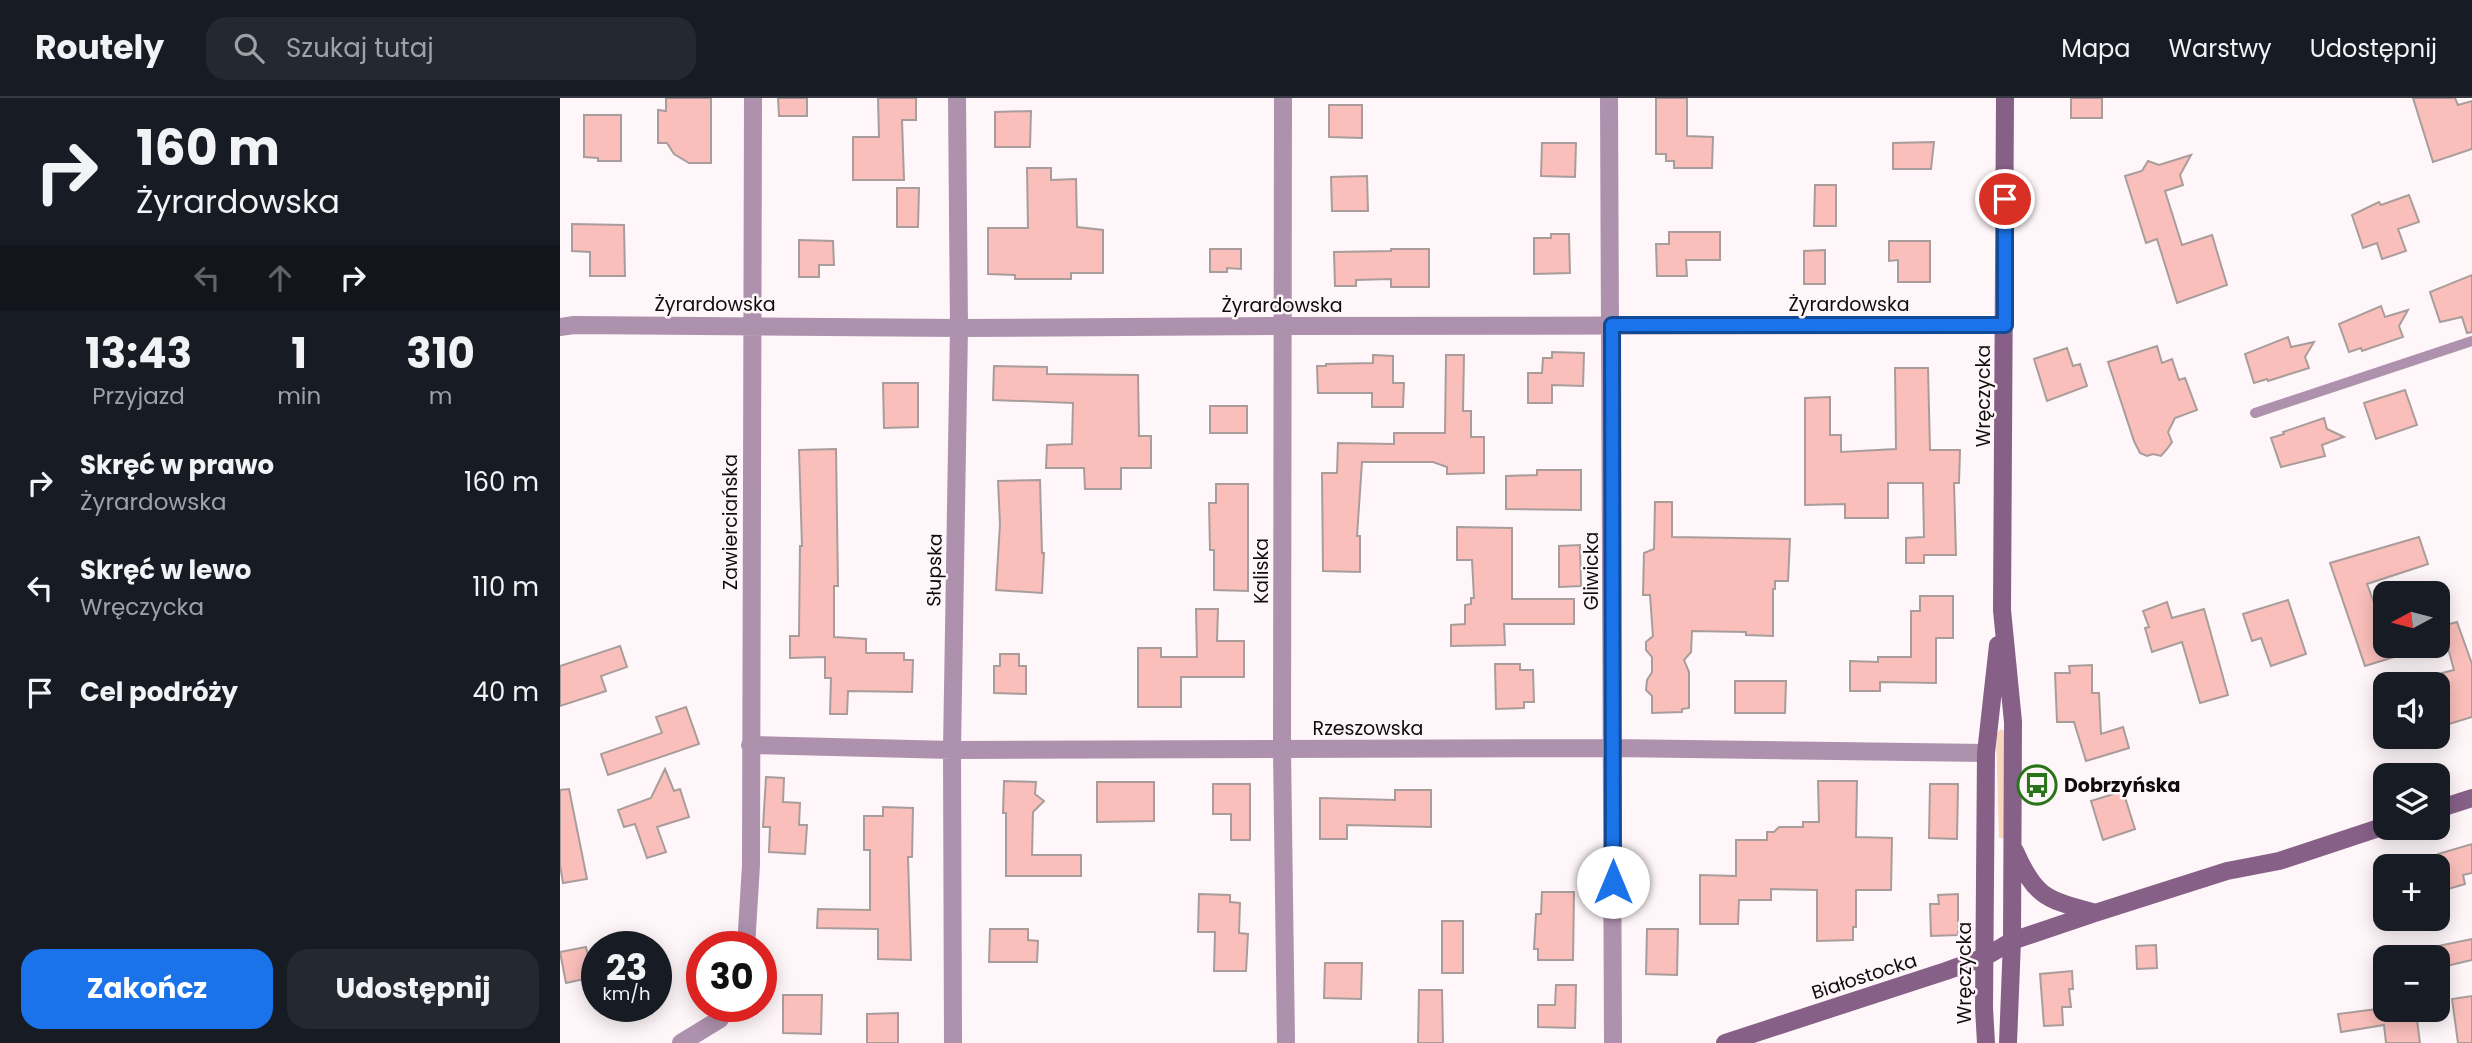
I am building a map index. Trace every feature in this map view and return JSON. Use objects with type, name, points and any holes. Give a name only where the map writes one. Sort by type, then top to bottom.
[{"type":"main road","name":"Wręczycka","points":[[1986,1043],[1986,754],[2002,610],[2005,98]]},
{"type":"main road","name":"Wręczycka","points":[[2002,610],[2013,722],[2012,941],[2008,1043]]},
{"type":"main road","points":[[2450,805],[2472,797]]},
{"type":"main road","points":[[1985,915],[1997,933],[2012,941],[2237,868],[2280,861],[2373,830]]},
{"type":"main road","points":[[2012,845],[2028,879],[2038,891],[2054,902],[2095,913]]},
{"type":"main road","name":"Białostocka","points":[[1725,1043],[1984,957],[2012,941]]},
{"type":"street","name":"Zawierciańska","points":[[747,931],[751,864],[754,98]]},
{"type":"street","name":"Słupska","points":[[953,1043],[952,750],[959,328],[957,98]]},
{"type":"street","name":"Kaliska","points":[[1283,98],[1282,750],[1286,1043]]},
{"type":"street","name":"Gliwicka","points":[[1609,98],[1613,1043]]},
{"type":"street","name":"Żyrardowska","points":[[560,327],[2005,325]]},
{"type":"street","name":"Rzeszowska","points":[[750,745],[952,750],[1613,748],[1986,754]]},
{"type":"street","points":[[681,1043],[715,1022]]},
{"type":"lane","points":[[2255,413],[2472,341]]},
{"type":"shaded area","points":[[2001,729],[2006,732],[2006,838],[1999,838],[1996,734]]},
{"type":"building","points":[[666,98],[711,98],[711,163],[689,163],[674,154],[667,143],[658,143],[658,110],[666,111]]},
{"type":"building","points":[[778,98],[807,98],[807,116],[779,116]]},
{"type":"building","points":[[878,98],[916,98],[916,120],[902,120],[904,180],[853,180],[853,137],[879,137]]},
{"type":"building","points":[[1656,98],[1687,98],[1687,136],[1713,137],[1712,168],[1674,168],[1674,161],[1666,161],[1666,154],[1656,154]]},
{"type":"building","points":[[2071,98],[2102,98],[2102,118],[2071,118]]},
{"type":"building","points":[[2413,98],[2455,98],[2458,105],[2472,101],[2472,149],[2433,162]]},
{"type":"building","points":[[1329,105],[1362,105],[1362,138],[1329,137]]},
{"type":"building","points":[[1031,111],[1030,147],[995,147],[995,112]]},
{"type":"building","points":[[584,115],[621,115],[621,161],[598,161],[598,158],[584,157]]},
{"type":"building","points":[[1934,142],[1931,169],[1893,169],[1893,143]]},
{"type":"building","points":[[1542,143],[1576,143],[1575,177],[1541,176]]},
{"type":"building","points":[[2191,155],[2180,175],[2183,185],[2165,191],[2182,245],[2212,235],[2227,285],[2177,303],[2157,239],[2146,243],[2125,176],[2142,171],[2148,161],[2159,165]]},
{"type":"building","points":[[1027,168],[1051,168],[1051,180],[1076,179],[1077,227],[1103,230],[1103,273],[1071,273],[1071,279],[1015,279],[1015,275],[988,274],[988,228],[1028,228]]},
{"type":"building","points":[[1367,176],[1368,211],[1332,211],[1331,177]]},
{"type":"building","points":[[1815,185],[1836,185],[1836,226],[1814,226]]},
{"type":"building","points":[[897,188],[919,188],[918,227],[897,227]]},
{"type":"building","points":[[2409,195],[2419,222],[2398,229],[2406,251],[2382,259],[2377,243],[2363,248],[2352,215],[2379,202],[2381,205]]},
{"type":"building","points":[[572,224],[624,225],[625,276],[590,276],[590,252],[572,251]]},
{"type":"building","points":[[1669,232],[1720,232],[1720,260],[1686,260],[1687,276],[1657,276],[1656,244],[1669,244]]},
{"type":"building","points":[[1551,234],[1569,234],[1570,273],[1534,274],[1534,238],[1551,238]]},
{"type":"building","points":[[799,240],[833,241],[834,265],[819,265],[819,277],[799,277]]},
{"type":"building","points":[[1889,241],[1930,241],[1930,282],[1898,282],[1898,260],[1889,261]]},
{"type":"building","points":[[1210,249],[1241,249],[1241,269],[1227,268],[1227,272],[1210,272]]},
{"type":"building","points":[[1429,249],[1429,287],[1391,287],[1391,279],[1356,280],[1356,286],[1335,286],[1334,252]]},
{"type":"building","points":[[1825,250],[1825,284],[1804,284],[1804,251]]},
{"type":"building","points":[[2472,275],[2472,332],[2467,333],[2462,317],[2440,322],[2430,292]]},
{"type":"building","points":[[2381,306],[2385,317],[2408,310],[2399,326],[2403,337],[2362,351],[2361,348],[2349,352],[2339,324]]},
{"type":"building","points":[[2288,337],[2291,347],[2314,342],[2305,357],[2309,368],[2254,383],[2245,354]]},
{"type":"building","points":[[2157,346],[2162,363],[2172,359],[2179,380],[2185,378],[2197,410],[2175,418],[2168,432],[2172,442],[2161,456],[2147,456],[2140,453],[2134,441],[2108,362]]},
{"type":"building","points":[[2067,348],[2073,366],[2080,364],[2087,386],[2047,401],[2034,359]]},
{"type":"building","points":[[1552,352],[1584,353],[1583,386],[1552,385],[1552,403],[1528,403],[1528,373],[1542,373],[1543,358],[1552,358]]},
{"type":"building","points":[[1373,355],[1393,356],[1393,383],[1404,383],[1403,407],[1372,407],[1372,393],[1318,393],[1317,366],[1373,363]]},
{"type":"building","points":[[1446,355],[1464,355],[1463,411],[1471,411],[1471,437],[1484,437],[1484,473],[1447,474],[1447,467],[1433,462],[1362,462],[1357,536],[1360,536],[1360,572],[1323,571],[1322,473],[1337,473],[1338,443],[1394,444],[1394,433],[1445,433]]},
{"type":"building","points":[[994,366],[1047,367],[1047,374],[1138,375],[1139,436],[1151,436],[1151,468],[1121,468],[1121,489],[1085,489],[1084,468],[1046,468],[1047,445],[1072,444],[1073,403],[993,400]]},
{"type":"building","points":[[1895,368],[1928,368],[1930,450],[1960,450],[1959,483],[1954,483],[1956,555],[1924,555],[1924,563],[1906,563],[1906,538],[1924,537],[1923,483],[1888,483],[1888,518],[1845,518],[1845,504],[1805,505],[1805,398],[1830,397],[1830,435],[1841,435],[1841,452],[1896,449]]},
{"type":"building","points":[[883,383],[918,383],[918,427],[884,428]]},
{"type":"building","points":[[2405,390],[2417,425],[2376,439],[2364,403]]},
{"type":"building","points":[[1210,406],[1247,406],[1247,433],[1210,433]]},
{"type":"building","points":[[2324,418],[2327,429],[2344,437],[2322,445],[2325,456],[2281,467],[2271,438]]},
{"type":"building","points":[[836,449],[838,586],[834,586],[834,637],[866,639],[866,653],[904,653],[904,660],[913,660],[912,692],[848,691],[847,714],[830,714],[831,678],[825,678],[825,657],[790,658],[790,636],[799,636],[802,546],[799,450]]},
{"type":"building","points":[[1537,470],[1581,470],[1581,510],[1506,509],[1506,476],[1537,475]]},
{"type":"building","points":[[1040,480],[1044,553],[1042,593],[996,590],[1000,524],[998,481]]},
{"type":"building","points":[[1216,484],[1248,484],[1248,591],[1214,590],[1214,550],[1210,550],[1209,503],[1216,503]]},
{"type":"building","points":[[1655,502],[1672,502],[1672,537],[1790,539],[1788,581],[1775,581],[1773,589],[1773,636],[1746,635],[1746,632],[1692,631],[1691,652],[1684,660],[1689,672],[1689,708],[1682,709],[1682,712],[1652,713],[1652,696],[1646,690],[1647,680],[1652,672],[1652,657],[1646,650],[1646,642],[1653,636],[1650,595],[1643,595],[1644,553],[1654,549]]},
{"type":"building","points":[[1457,527],[1512,528],[1512,599],[1574,599],[1574,624],[1504,624],[1505,645],[1451,646],[1451,625],[1465,624],[1465,605],[1471,604],[1471,598],[1474,598],[1472,560],[1457,560]]},
{"type":"building","points":[[2419,537],[2428,564],[2367,584],[2373,600],[2373,658],[2391,658],[2365,666],[2330,563]]},
{"type":"building","points":[[1580,545],[1581,586],[1559,587],[1559,546]]},
{"type":"building","points":[[1920,596],[1953,596],[1953,638],[1936,638],[1936,683],[1880,682],[1880,691],[1850,691],[1850,661],[1878,662],[1878,657],[1911,657],[1911,611],[1920,611]]},
{"type":"building","points":[[2288,600],[2306,654],[2271,666],[2261,638],[2252,641],[2243,614]]},
{"type":"building","points":[[2167,602],[2172,618],[2204,609],[2228,695],[2200,703],[2182,642],[2152,652],[2145,628],[2149,627],[2143,611]]},
{"type":"building","points":[[1196,609],[1218,609],[1217,641],[1244,641],[1244,677],[1181,677],[1181,707],[1138,707],[1138,648],[1161,648],[1161,657],[1197,657]]},
{"type":"building","points":[[2457,622],[2472,664],[2472,717],[2450,724],[2450,672],[2446,672],[2454,670],[2450,655],[2450,624]]},
{"type":"building","points":[[620,646],[627,667],[601,676],[606,691],[560,706],[560,666]]},
{"type":"building","points":[[1000,654],[1019,654],[1019,666],[1026,666],[1026,694],[994,693],[994,666],[1000,666]]},
{"type":"building","points":[[1495,664],[1520,664],[1520,670],[1533,670],[1534,702],[1524,702],[1524,708],[1496,709]]},
{"type":"building","points":[[2092,665],[2092,693],[2099,693],[2101,734],[2123,727],[2129,748],[2086,761],[2074,722],[2057,722],[2055,673],[2070,673],[2069,666]]},
{"type":"building","points":[[1735,681],[1786,681],[1785,713],[1735,713]]},
{"type":"building","points":[[686,707],[699,744],[608,775],[601,754],[662,733],[656,717]]},
{"type":"building","points":[[665,769],[674,791],[680,789],[689,817],[657,827],[666,852],[647,858],[635,824],[624,827],[618,810],[651,798]]},
{"type":"building","points":[[766,777],[784,778],[783,802],[800,803],[799,825],[807,825],[805,854],[769,852],[770,827],[763,827]]},
{"type":"building","points":[[1004,781],[1036,782],[1035,794],[1044,801],[1033,812],[1032,855],[1081,855],[1081,876],[1006,876]]},
{"type":"building","points":[[1818,781],[1857,781],[1856,837],[1892,838],[1891,890],[1856,890],[1856,927],[1853,927],[1853,940],[1817,941],[1817,890],[1771,889],[1771,900],[1739,900],[1738,924],[1700,924],[1700,875],[1736,876],[1736,840],[1767,840],[1767,832],[1774,832],[1779,827],[1803,827],[1803,822],[1819,822]]},
{"type":"building","points":[[1097,782],[1154,782],[1154,821],[1097,822]]},
{"type":"building","points":[[1213,784],[1250,784],[1250,840],[1231,840],[1231,814],[1213,814]]},
{"type":"building","points":[[1930,784],[1958,784],[1957,839],[1929,838]]},
{"type":"building","points":[[569,789],[587,879],[563,883],[560,865],[560,790]]},
{"type":"building","points":[[1395,790],[1431,790],[1431,827],[1347,825],[1347,839],[1320,839],[1320,798],[1395,800]]},
{"type":"building","points":[[2123,791],[2135,829],[2103,840],[2091,801]]},
{"type":"building","points":[[883,807],[913,808],[912,857],[908,857],[911,960],[878,959],[878,929],[817,928],[818,909],[870,910],[870,850],[864,850],[864,816],[883,816]]},
{"type":"building","points":[[2472,844],[2472,873],[2463,875],[2465,884],[2450,888],[2450,854],[2438,854]]},
{"type":"building","points":[[1542,892],[1574,892],[1573,960],[1538,960],[1538,949],[1534,949],[1536,914],[1541,914]]},
{"type":"building","points":[[1199,894],[1230,895],[1230,902],[1240,903],[1239,933],[1248,934],[1246,971],[1214,971],[1215,932],[1198,932]]},
{"type":"building","points":[[1958,894],[1958,935],[1931,936],[1930,904],[1939,904],[1938,895]]},
{"type":"building","points":[[1442,921],[1463,921],[1463,973],[1442,973]]},
{"type":"building","points":[[990,929],[1028,929],[1028,940],[1038,941],[1037,962],[989,962]]},
{"type":"building","points":[[1647,929],[1678,929],[1677,975],[1646,974]]},
{"type":"building","points":[[2472,939],[2472,960],[2450,965],[2450,945],[2443,945]]},
{"type":"building","points":[[2156,945],[2157,968],[2137,969],[2136,946]]},
{"type":"building","points":[[581,948],[581,980],[566,983],[560,952]]},
{"type":"building","points":[[1325,963],[1362,963],[1361,999],[1324,998]]},
{"type":"building","points":[[2072,971],[2073,989],[2069,989],[2071,1007],[2062,1007],[2063,1025],[2044,1026],[2040,974]]},
{"type":"building","points":[[1556,985],[1576,985],[1575,1028],[1538,1027],[1538,1005],[1555,1005]]},
{"type":"building","points":[[1419,990],[1442,990],[1443,1043],[1418,1043]]},
{"type":"building","points":[[783,995],[822,995],[821,1034],[783,1033]]},
{"type":"building","points":[[2472,996],[2472,1043],[2458,1043],[2452,999]]},
{"type":"building","points":[[2373,1010],[2373,1022],[2417,1022],[2420,1043],[2386,1043],[2384,1025],[2341,1032],[2338,1014]]},
{"type":"building","points":[[898,1013],[898,1043],[867,1043],[867,1014]]},
{"type":"place","name":"Dobrzyńska","points":[[2037,785]]},
{"type":"route","points":[[1613,882],[1612,325],[2005,325],[2005,199]]}]
